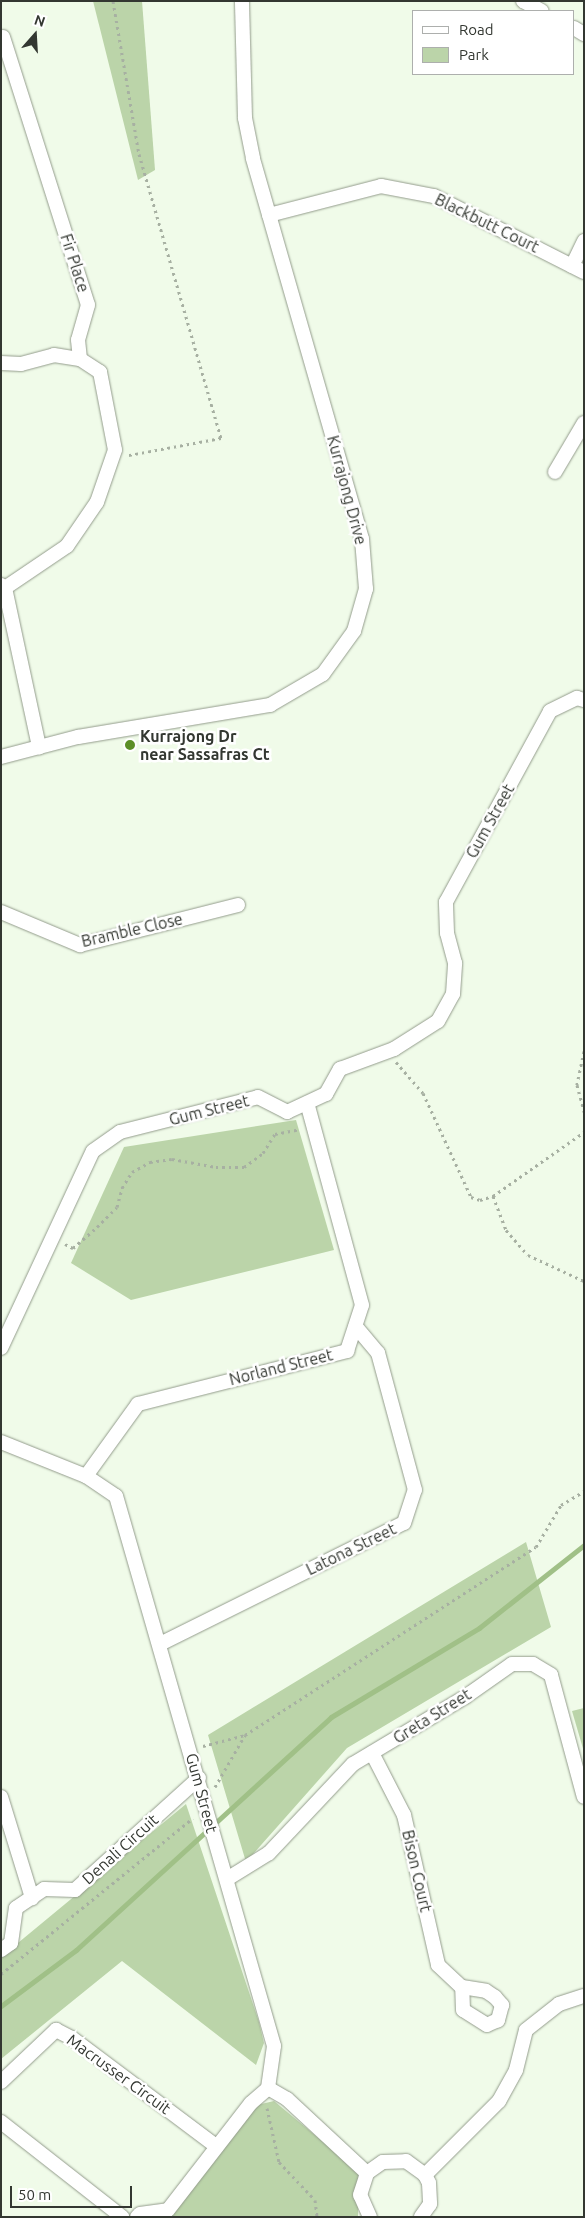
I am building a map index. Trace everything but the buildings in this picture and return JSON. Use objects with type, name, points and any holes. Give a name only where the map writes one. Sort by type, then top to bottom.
[{"type":"street","name":"Kurrajong Drive","points":[[1,757],[78,737],[270,705],[323,674],[354,631],[366,589],[362,539],[270,215],[245,118],[242,1]]},
{"type":"street","points":[[523,1],[540,10]]},
{"type":"street","name":"Fir Place","points":[[3,36],[88,305],[78,340],[80,359]]},
{"type":"street","name":"Blackbutt Court","points":[[270,215],[381,186],[434,196],[578,269]]},
{"type":"street","points":[[578,269],[584,241]]},
{"type":"street","points":[[1,364],[21,364],[54,355],[80,359],[100,372],[115,450],[97,502],[67,546],[3,586],[39,747]]},
{"type":"street","points":[[555,472],[584,423]]},
{"type":"street","name":"Gum Street","points":[[1,1348],[51,1237],[93,1151],[120,1132],[258,1097],[287,1112],[326,1094],[340,1069],[394,1049],[438,1021],[452,994],[455,963],[447,933],[446,910],[450,893],[550,711],[577,698],[584,700]]},
{"type":"street","name":"Bramble Close","points":[[1,912],[80,945],[238,905]]},
{"type":"street","name":"Norland Street","points":[[86,1476],[138,1404],[347,1350],[362,1305],[307,1103]]},
{"type":"street","name":"Latona Street","points":[[160,1644],[404,1523],[415,1490],[378,1352],[355,1326]]},
{"type":"street","name":"Gum Street","points":[[1,1442],[86,1476],[116,1496],[199,1778],[206,1809],[274,2046],[268,2088]]},
{"type":"street","name":"Greta Street","points":[[227,1879],[269,1853],[353,1764],[465,1697],[512,1664],[533,1664],[551,1675],[584,1797]]},
{"type":"street","name":"Bison Court","points":[[372,1753],[404,1814],[438,1965],[462,1987]]},
{"type":"street","name":"Denali Circuit","points":[[1,1950],[11,1943],[16,1908],[44,1889],[75,1890],[199,1778]]},
{"type":"street","points":[[1,1797],[32,1898]]},
{"type":"street","points":[[425,2175],[500,2101],[516,2070],[526,2030],[559,2004],[584,1996]]},
{"type":"street","name":"Macrusser Circuit","points":[[1,2082],[56,2030],[72,2038],[217,2147]]},
{"type":"street","points":[[137,2217],[140,2214],[168,2210],[251,2103],[268,2088],[287,2099],[367,2173]]},
{"type":"street","points":[[1,2122],[122,2217]]},
{"type":"street","points":[[370,2217],[360,2195],[367,2173],[383,2162],[406,2161],[425,2175],[429,2183],[430,2204],[425,2216]]},
{"type":"path","points":[[112,459],[221,438],[139,154],[113,1]]},
{"type":"path","points":[[394,1049],[397,1066],[423,1093],[463,1186],[471,1197],[480,1200],[492,1196],[584,1132]]},
{"type":"path","points":[[584,1051],[577,1085],[584,1112]]},
{"type":"path","points":[[51,1237],[74,1248],[117,1207],[122,1188],[132,1172],[150,1162],[172,1159],[216,1167],[244,1168],[263,1153],[275,1134],[313,1127]]},
{"type":"path","points":[[492,1196],[506,1230],[528,1255],[584,1281]]},
{"type":"path","points":[[190,1749],[245,1735],[536,1547],[561,1505],[584,1491]]},
{"type":"path","points":[[1,1974],[206,1809],[245,1735]]},
{"type":"path","points":[[267,2108],[279,2162],[314,2200],[317,2217]]},
{"type":"green space","points":[[93,1],[142,1],[155,170],[138,180]]},
{"type":"green space","points":[[296,1120],[334,1250],[131,1300],[71,1263],[124,1147]]},
{"type":"green space","points":[[526,1542],[551,1627],[347,1748],[246,1862],[208,1735]]},
{"type":"green space","points":[[584,1708],[584,1752],[572,1711]]},
{"type":"green space","points":[[186,1804],[259,2022],[264,2043],[256,2065],[122,1961],[1,2059],[1,1957]]},
{"type":"green space","points":[[274,2101],[358,2171],[358,2217],[169,2217],[257,2105]]},
{"type":"waterway","points":[[1,2006],[76,1950],[331,1717],[479,1628],[584,1545]]},
{"type":"place","name":"Kurrajong Dr near Sassafras Ct","points":[[130,745]]}]
